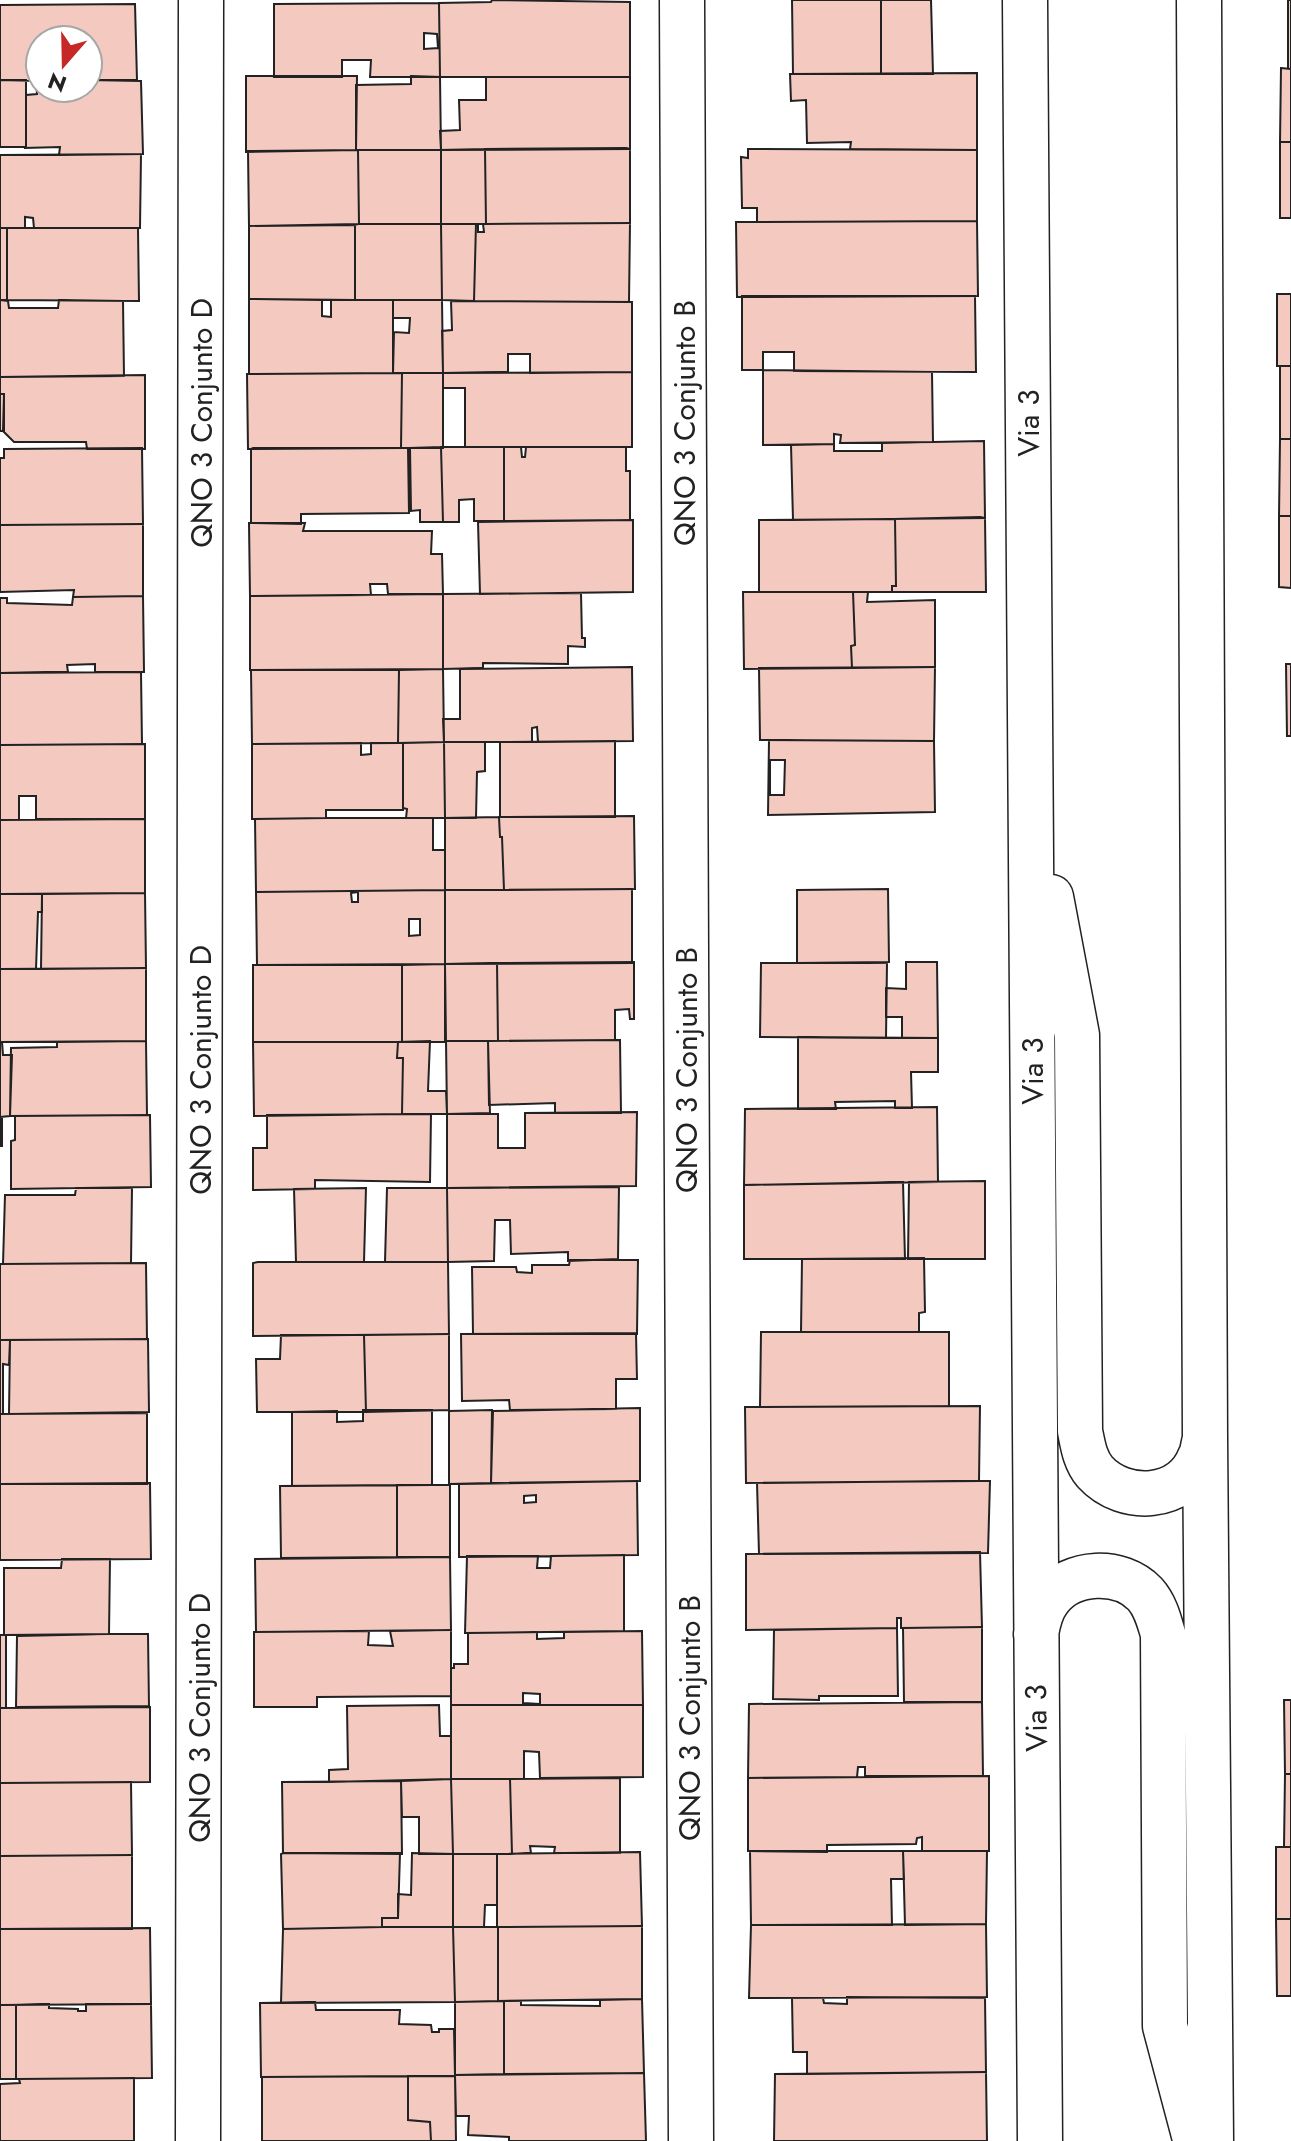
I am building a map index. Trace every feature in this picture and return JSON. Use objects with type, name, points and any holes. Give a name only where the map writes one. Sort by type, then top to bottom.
[{"type":"main road","name":"QNO 3 Conjunto D","points":[[198,2141],[201,0]]},
{"type":"main road","name":"QNO 3 Conjunto B","points":[[682,0],[691,2141]]},
{"type":"main road","name":"Via 3","points":[[1025,0],[1040,2141]]},
{"type":"main road","points":[[1199,0],[1211,2141]]},
{"type":"main road","points":[[1030,780],[1077,1035],[1080,1431],[1083,1452],[1093,1470],[1110,1485],[1129,1493],[1151,1495],[1171,1488],[1189,1476],[1200,1458],[1205,1437]]},
{"type":"main road","points":[[1035,1637],[1039,1616],[1049,1598],[1064,1585],[1083,1577],[1104,1576],[1126,1580],[1145,1594],[1157,1612],[1163,1634],[1165,2026],[1196,2141]]},
{"type":"building","points":[[492,0],[630,2],[630,77],[440,77],[439,3]]},
{"type":"building","points":[[792,0],[881,0],[881,74],[793,74]]},
{"type":"building","points":[[881,0],[931,0],[933,74],[881,74]]},
{"type":"building","points":[[1288,0],[1291,0],[1291,69],[1288,69]]},
{"type":"building","points":[[439,3],[440,77],[370,77],[371,60],[342,60],[342,77],[274,77],[274,4]],"holes":[[[424,33],[437,34],[438,48],[424,49]]]},
{"type":"building","points":[[135,4],[137,80],[104,80],[104,24],[24,24],[24,81],[0,80],[0,5]]},
{"type":"building","points":[[1281,68],[1291,69],[1291,142],[1280,142]]},
{"type":"building","points":[[977,73],[977,150],[850,149],[851,142],[807,143],[806,100],[791,101],[790,74]]},
{"type":"building","points":[[246,76],[357,76],[356,150],[246,152]]},
{"type":"building","points":[[411,76],[440,77],[441,150],[356,150],[356,85],[411,84]]},
{"type":"building","points":[[486,77],[630,77],[630,149],[441,150],[440,131],[460,130],[459,100],[486,100]]},
{"type":"building","points":[[0,80],[24,80],[26,147],[0,147]]},
{"type":"building","points":[[104,80],[141,81],[143,154],[59,155],[60,147],[26,147],[26,104],[104,104]]},
{"type":"building","points":[[1280,142],[1291,142],[1291,218],[1280,218]]},
{"type":"building","points":[[485,149],[630,149],[630,223],[486,224]]},
{"type":"building","points":[[485,149],[486,224],[441,224],[441,150]]},
{"type":"building","points":[[748,149],[977,150],[977,221],[757,222],[757,208],[742,208],[741,157],[748,158]]},
{"type":"building","points":[[358,150],[441,150],[441,224],[359,224]]},
{"type":"building","points":[[358,150],[359,224],[249,226],[248,151]]},
{"type":"building","points":[[141,154],[140,228],[34,228],[33,218],[25,217],[25,228],[0,228],[0,155]]},
{"type":"building","points":[[977,221],[978,296],[737,297],[736,222]]},
{"type":"building","points":[[630,223],[629,302],[474,301],[476,224],[478,232],[484,232],[483,224]]},
{"type":"building","points":[[441,224],[442,300],[355,300],[355,225]]},
{"type":"building","points":[[441,224],[476,224],[474,301],[442,300]]},
{"type":"building","points":[[355,225],[355,300],[249,299],[249,226]]},
{"type":"building","points":[[0,228],[7,228],[7,300],[0,300]]},
{"type":"building","points":[[7,228],[138,228],[139,301],[7,300]]},
{"type":"building","points":[[1277,294],[1291,294],[1291,366],[1277,366]]},
{"type":"building","points":[[742,296],[975,296],[976,372],[794,371],[794,352],[763,352],[763,370],[742,370]]},
{"type":"building","points":[[249,299],[322,300],[322,316],[331,317],[331,300],[393,300],[393,373],[249,374]]},
{"type":"building","points":[[0,300],[8,301],[9,308],[58,308],[59,300],[123,301],[124,376],[0,377]]},
{"type":"building","points":[[393,300],[442,300],[443,373],[393,373],[394,332],[409,333],[410,318],[393,318]]},
{"type":"building","points":[[451,301],[632,302],[632,372],[530,373],[530,354],[508,354],[508,372],[443,373],[442,331],[452,330]]},
{"type":"building","points":[[1280,366],[1291,366],[1291,439],[1280,439]]},
{"type":"building","points":[[763,370],[932,372],[933,442],[840,443],[841,435],[834,434],[834,444],[763,445]]},
{"type":"building","points":[[632,372],[632,447],[465,447],[465,388],[443,388],[443,373]]},
{"type":"building","points":[[402,373],[401,448],[248,449],[247,374]]},
{"type":"building","points":[[402,373],[443,373],[443,448],[401,448]]},
{"type":"building","points":[[145,375],[145,449],[87,449],[86,442],[14,442],[3,431],[4,394],[0,394],[0,377]]},
{"type":"building","points":[[0,394],[4,394],[4,431],[0,431]]},
{"type":"building","points":[[1280,439],[1291,439],[1291,516],[1279,516]]},
{"type":"building","points":[[984,441],[985,518],[793,520],[791,445],[834,444],[834,451],[882,451],[882,443]]},
{"type":"building","points":[[441,447],[443,522],[420,522],[420,510],[411,511],[410,448]]},
{"type":"building","points":[[441,447],[504,447],[504,521],[474,521],[474,499],[459,500],[459,522],[443,522]]},
{"type":"building","points":[[504,447],[521,447],[522,457],[525,457],[526,447],[626,447],[626,471],[630,471],[630,520],[504,521]]},
{"type":"building","points":[[142,448],[143,524],[0,525],[0,458],[4,458],[4,449]]},
{"type":"building","points":[[253,448],[408,448],[409,513],[301,514],[301,524],[251,523]]},
{"type":"building","points":[[1279,516],[1291,516],[1291,588],[1279,587]]},
{"type":"building","points":[[985,518],[986,592],[892,592],[892,586],[896,586],[895,519]]},
{"type":"building","points":[[895,519],[896,586],[892,586],[892,592],[759,592],[759,520]]},
{"type":"building","points":[[633,520],[633,592],[480,594],[478,522]]},
{"type":"building","points":[[249,523],[305,523],[303,531],[432,531],[431,554],[442,554],[443,594],[388,594],[387,584],[370,584],[371,595],[250,596]]},
{"type":"building","points":[[143,524],[143,596],[73,597],[74,590],[0,592],[0,525]]},
{"type":"building","points":[[743,592],[853,592],[855,645],[851,646],[852,668],[744,669]]},
{"type":"building","points":[[853,592],[868,592],[867,602],[935,600],[935,667],[852,668],[851,646],[855,645]]},
{"type":"building","points":[[581,593],[585,647],[568,646],[568,664],[483,663],[483,668],[443,669],[443,594]]},
{"type":"building","points":[[443,594],[443,669],[250,670],[250,596]]},
{"type":"building","points":[[143,596],[144,672],[95,672],[95,664],[67,665],[68,672],[0,673],[0,598],[7,598],[7,603],[72,605],[73,597]]},
{"type":"building","points":[[1286,664],[1291,664],[1291,736],[1287,736]]},
{"type":"building","points":[[632,667],[633,741],[538,742],[537,727],[532,728],[532,742],[444,742],[443,719],[460,719],[460,669]]},
{"type":"building","points":[[935,667],[934,741],[760,740],[759,668]]},
{"type":"building","points":[[443,669],[444,742],[398,743],[399,670]]},
{"type":"building","points":[[251,670],[399,670],[398,743],[252,744]]},
{"type":"building","points":[[141,672],[142,744],[0,745],[0,673]]},
{"type":"building","points":[[769,740],[934,741],[935,812],[768,815]],"holes":[[[770,760],[785,760],[784,795],[770,795]]]},
{"type":"building","points":[[615,741],[615,817],[500,817],[500,742]]},
{"type":"building","points":[[444,742],[485,742],[485,771],[477,772],[476,818],[445,818]]},
{"type":"building","points":[[444,742],[445,818],[406,818],[407,809],[403,808],[403,743]]},
{"type":"building","points":[[361,743],[361,755],[371,754],[371,743],[403,743],[403,810],[326,810],[326,818],[252,819],[252,744]]},
{"type":"building","points":[[145,744],[145,819],[36,819],[36,796],[19,796],[19,820],[0,820],[0,745]]},
{"type":"building","points":[[634,816],[635,889],[504,890],[499,817]]},
{"type":"building","points":[[499,817],[504,890],[445,890],[445,818]]},
{"type":"building","points":[[433,818],[433,850],[445,850],[445,890],[256,892],[255,819]]},
{"type":"building","points":[[145,819],[145,893],[0,894],[0,820]]},
{"type":"building","points":[[632,889],[632,963],[445,964],[445,890]]},
{"type":"building","points":[[888,889],[889,962],[797,963],[797,890]]},
{"type":"building","points":[[445,890],[445,964],[257,965],[256,892]],"holes":[[[358,892],[358,902],[352,902],[351,893]],[[409,919],[420,919],[420,935],[409,936]]]},
{"type":"building","points":[[145,893],[146,968],[41,969],[42,894]]},
{"type":"building","points":[[0,894],[42,894],[42,912],[38,912],[36,969],[0,969]]},
{"type":"building","points":[[634,962],[634,1019],[630,1019],[629,1009],[615,1010],[615,1040],[498,1041],[497,963]]},
{"type":"building","points":[[906,962],[937,962],[938,1038],[902,1038],[902,1017],[886,1017],[886,988],[906,989]]},
{"type":"building","points":[[497,963],[498,1041],[446,1041],[445,964]]},
{"type":"building","points":[[761,963],[887,963],[886,1038],[760,1037]]},
{"type":"building","points":[[445,964],[445,1042],[402,1042],[402,965]]},
{"type":"building","points":[[253,965],[402,965],[402,1042],[253,1042]]},
{"type":"building","points":[[146,968],[146,1041],[0,1042],[0,969]]},
{"type":"building","points":[[798,1037],[938,1038],[938,1072],[911,1072],[912,1108],[895,1108],[895,1101],[835,1102],[836,1109],[798,1109]]},
{"type":"building","points":[[620,1040],[621,1113],[555,1113],[555,1103],[489,1105],[488,1041]]},
{"type":"building","points":[[146,1041],[147,1115],[10,1116],[11,1048],[57,1047],[57,1042]]},
{"type":"building","points":[[430,1041],[428,1091],[446,1091],[447,1114],[402,1114],[403,1058],[397,1058],[398,1042]]},
{"type":"building","points":[[446,1041],[488,1041],[490,1113],[447,1114]]},
{"type":"building","points":[[0,1042],[3,1055],[12,1055],[10,1116],[0,1117]]},
{"type":"building","points":[[253,1042],[398,1042],[397,1058],[403,1058],[402,1114],[254,1116]]},
{"type":"building","points":[[937,1107],[938,1182],[744,1185],[745,1109]]},
{"type":"building","points":[[637,1112],[636,1186],[447,1188],[447,1114],[498,1114],[498,1148],[525,1148],[525,1113]]},
{"type":"building","points":[[431,1114],[430,1182],[315,1180],[315,1189],[253,1190],[253,1148],[267,1148],[267,1115]]},
{"type":"building","points":[[150,1115],[151,1187],[11,1189],[11,1141],[15,1140],[15,1116]]},
{"type":"building","points":[[2,1117],[2,1146],[0,1146]]},
{"type":"building","points":[[985,1181],[985,1259],[908,1259],[909,1182]]},
{"type":"building","points":[[903,1182],[905,1259],[744,1259],[744,1185]]},
{"type":"building","points":[[619,1187],[618,1259],[568,1261],[568,1252],[511,1254],[510,1220],[495,1220],[494,1261],[448,1262],[447,1188]]},
{"type":"building","points":[[76,1188],[132,1188],[131,1263],[3,1264],[5,1195],[75,1195]]},
{"type":"building","points":[[366,1188],[364,1262],[296,1262],[294,1189]]},
{"type":"building","points":[[387,1188],[447,1188],[448,1262],[385,1262]]},
{"type":"building","points":[[924,1258],[925,1312],[919,1313],[919,1332],[801,1332],[802,1259]]},
{"type":"building","points":[[570,1260],[638,1260],[637,1334],[473,1334],[472,1267],[516,1267],[517,1272],[532,1273],[532,1265],[569,1265]]},
{"type":"building","points":[[448,1262],[449,1334],[253,1336],[253,1263]]},
{"type":"building","points":[[146,1263],[147,1339],[0,1340],[0,1264]]},
{"type":"building","points":[[761,1332],[949,1332],[949,1406],[760,1407]]},
{"type":"building","points":[[636,1333],[637,1379],[616,1379],[616,1409],[510,1410],[509,1400],[462,1401],[461,1334]]},
{"type":"building","points":[[449,1334],[449,1410],[366,1412],[364,1335]]},
{"type":"building","points":[[281,1335],[364,1335],[366,1412],[257,1412],[256,1359],[280,1359]]},
{"type":"building","points":[[148,1339],[149,1412],[9,1414],[10,1340]]},
{"type":"building","points":[[0,1340],[10,1340],[9,1365],[3,1364],[3,1414],[0,1414]]},
{"type":"building","points":[[980,1406],[979,1481],[746,1483],[745,1407]]},
{"type":"building","points":[[640,1408],[640,1481],[491,1483],[493,1411]]},
{"type":"building","points":[[363,1410],[432,1410],[432,1485],[292,1486],[292,1412],[337,1411],[337,1422],[363,1421]]},
{"type":"building","points":[[492,1410],[491,1483],[449,1484],[449,1411]]},
{"type":"building","points":[[147,1413],[147,1484],[0,1484],[0,1414]]},
{"type":"building","points":[[637,1481],[638,1555],[459,1557],[459,1484]],"holes":[[[536,1495],[536,1502],[524,1503],[524,1496]]]},
{"type":"building","points":[[990,1481],[988,1553],[759,1554],[757,1483]]},
{"type":"building","points":[[150,1483],[151,1559],[0,1560],[0,1484]]},
{"type":"building","points":[[397,1485],[450,1485],[450,1557],[397,1557]]},
{"type":"building","points":[[397,1485],[397,1557],[281,1558],[280,1486]]},
{"type":"building","points":[[980,1552],[982,1627],[901,1628],[901,1618],[897,1618],[897,1628],[746,1630],[746,1554]]},
{"type":"building","points":[[624,1555],[624,1631],[465,1633],[467,1556],[538,1556],[537,1568],[550,1568],[551,1556]]},
{"type":"building","points":[[450,1557],[451,1630],[256,1632],[255,1559]]},
{"type":"building","points":[[62,1559],[110,1559],[109,1634],[4,1635],[4,1568],[61,1568]]},
{"type":"building","points":[[982,1627],[982,1702],[904,1702],[903,1628]]},
{"type":"building","points":[[897,1628],[898,1696],[773,1699],[774,1630]]},
{"type":"building","points":[[451,1630],[451,1696],[317,1697],[317,1707],[254,1707],[254,1632],[369,1631],[368,1645],[393,1646],[390,1631]]},
{"type":"building","points":[[642,1631],[643,1705],[451,1705],[451,1668],[454,1664],[468,1664],[468,1633],[537,1632],[537,1639],[564,1638],[564,1632]],"holes":[[[523,1693],[540,1694],[540,1704],[523,1703]]]},
{"type":"building","points":[[148,1634],[149,1706],[16,1707],[17,1636]]},
{"type":"building","points":[[0,1635],[6,1635],[6,1708],[0,1708]]},
{"type":"building","points":[[1284,1700],[1291,1700],[1291,1774],[1285,1774]]},
{"type":"building","points":[[982,1702],[983,1776],[865,1776],[865,1767],[858,1767],[857,1777],[748,1778],[749,1704]]},
{"type":"building","points":[[439,1705],[440,1736],[451,1736],[451,1779],[329,1782],[329,1770],[348,1769],[347,1706]]},
{"type":"building","points":[[451,1705],[643,1705],[643,1777],[540,1778],[539,1752],[524,1751],[524,1779],[451,1779]]},
{"type":"building","points":[[150,1707],[150,1782],[0,1783],[0,1708]]},
{"type":"building","points":[[1285,1774],[1291,1774],[1291,1847],[1284,1847]]},
{"type":"building","points":[[989,1776],[989,1851],[922,1851],[922,1837],[917,1838],[916,1844],[827,1845],[827,1852],[748,1851],[748,1778]]},
{"type":"building","points":[[620,1778],[620,1853],[554,1853],[555,1847],[530,1846],[531,1853],[512,1854],[510,1779]]},
{"type":"building","points":[[451,1779],[510,1779],[512,1854],[453,1854]]},
{"type":"building","points":[[451,1779],[453,1854],[419,1854],[419,1817],[402,1817],[401,1781]]},
{"type":"building","points":[[401,1781],[402,1854],[283,1853],[282,1782]]},
{"type":"building","points":[[131,1782],[132,1855],[0,1856],[0,1783]]},
{"type":"building","points":[[1276,1847],[1291,1847],[1291,1919],[1276,1919]]},
{"type":"building","points":[[750,1851],[903,1851],[904,1879],[891,1879],[892,1925],[751,1925]]},
{"type":"building","points":[[903,1851],[987,1851],[986,1924],[905,1925]]},
{"type":"building","points":[[640,1852],[642,1926],[497,1927],[497,1854]]},
{"type":"building","points":[[283,1853],[400,1853],[398,1918],[382,1918],[382,1927],[283,1929]]},
{"type":"building","points":[[412,1853],[453,1854],[453,1927],[382,1927],[382,1918],[398,1918],[398,1894],[411,1895]]},
{"type":"building","points":[[453,1854],[497,1854],[497,1905],[485,1905],[484,1927],[453,1927]]},
{"type":"building","points":[[132,1855],[132,1929],[0,1929],[0,1856]]},
{"type":"building","points":[[1276,1919],[1291,1919],[1291,1996],[1277,1996]]},
{"type":"building","points":[[986,1924],[987,1997],[749,1998],[751,1925]]},
{"type":"building","points":[[642,1926],[642,1999],[498,2001],[498,1927]]},
{"type":"building","points":[[453,1927],[455,2002],[281,2003],[283,1929]]},
{"type":"building","points":[[453,1927],[498,1927],[498,2001],[455,2002]]},
{"type":"building","points":[[150,1928],[151,2004],[0,2005],[0,1929]]},
{"type":"building","points":[[847,1997],[985,1998],[986,2072],[807,2074],[807,2052],[793,2052],[792,1998],[823,1998],[824,2003],[847,2004]]},
{"type":"building","points":[[642,1999],[644,2073],[504,2074],[504,2001],[521,2001],[521,2005],[600,2006],[600,2000]]},
{"type":"building","points":[[504,2001],[504,2074],[455,2075],[455,2002]]},
{"type":"building","points":[[315,2002],[316,2010],[400,2010],[399,2024],[431,2025],[432,2032],[454,2029],[455,2076],[261,2077],[260,2003]]},
{"type":"building","points":[[49,2004],[49,2008],[86,2011],[86,2004],[151,2004],[152,2078],[16,2079],[16,2005]]},
{"type":"building","points":[[0,2005],[16,2005],[16,2079],[0,2079]]},
{"type":"building","points":[[986,2072],[987,2141],[774,2141],[775,2074]]},
{"type":"building","points":[[644,2073],[646,2141],[509,2141],[509,2137],[468,2135],[469,2116],[456,2116],[455,2075]]},
{"type":"building","points":[[408,2076],[408,2120],[430,2122],[431,2141],[262,2141],[262,2077]]},
{"type":"building","points":[[408,2076],[455,2076],[456,2141],[431,2141],[430,2122],[408,2120]]},
{"type":"building","points":[[134,2078],[134,2141],[0,2141],[0,2084],[20,2083],[19,2079]]}]
